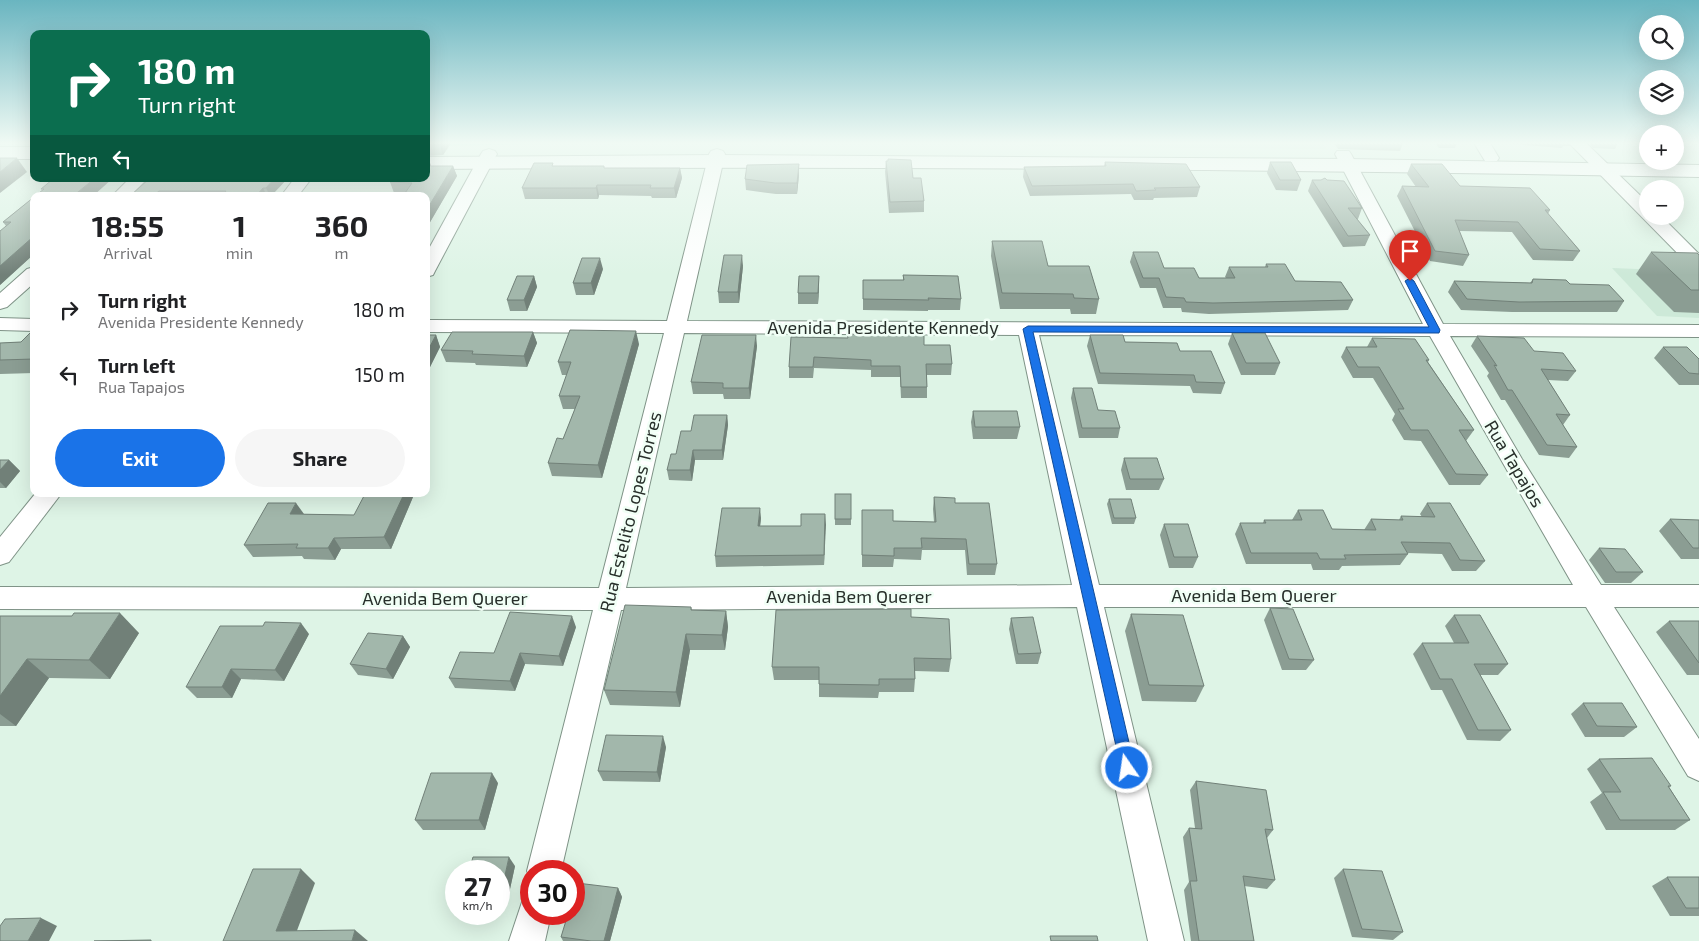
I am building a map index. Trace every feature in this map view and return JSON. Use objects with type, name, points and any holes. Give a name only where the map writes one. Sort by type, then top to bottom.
[{"type":"street","points":[[430,264],[472,187]]},
{"type":"street","name":"Rua Estelito Lopes Torres","points":[[547,860],[710,187]]},
{"type":"street","name":"Rua Tapajos","points":[[1361,187],[1436,330],[1592,595],[1699,766]]},
{"type":"street","points":[[1622,187],[1639,204]]},
{"type":"street","points":[[1660,225],[1699,264]]},
{"type":"street","points":[[0,303],[30,277]]},
{"type":"street","points":[[0,324],[30,325]]},
{"type":"street","name":"Avenida Presidente Kennedy","points":[[430,326],[1699,331]]},
{"type":"street","points":[[1028,329],[1166,941]]},
{"type":"street","points":[[0,555],[47,497]]},
{"type":"street","name":"Avenida Bem Querer","points":[[0,598],[610,599],[862,596],[1699,596]]},
{"type":"street","points":[[527,941],[531,925]]},
{"type":"shaded area","points":[[1612,268],[1689,271],[1699,280],[1699,318],[1657,316]]},
{"type":"building","points":[[44,187],[84,187],[78,192],[40,192],[44,189],[41,189]]},
{"type":"building","points":[[140,187],[267,187],[260,192],[134,192]]},
{"type":"building","points":[[409,187],[440,187],[430,204],[430,192],[406,192]]},
{"type":"building","points":[[523,187],[596,187],[596,188]]},
{"type":"building","points":[[650,187],[674,187],[674,188]]},
{"type":"building","points":[[889,187],[922,187],[924,201],[890,202]]},
{"type":"building","points":[[1134,187],[1200,187],[1154,188],[1156,190],[1136,191]]},
{"type":"building","points":[[1316,187],[1348,187],[1362,208],[1348,208],[1370,235],[1348,236]]},
{"type":"building","points":[[1402,187],[1530,188],[1550,210],[1545,210],[1580,251],[1540,249],[1518,222],[1455,220],[1469,255],[1435,251]]},
{"type":"building","points":[[30,200],[30,240],[0,266],[0,231],[11,222],[3,222]]},
{"type":"building","points":[[992,241],[1042,241],[1048,266],[1089,266],[1099,299],[1074,298],[1073,294],[1002,293]]},
{"type":"building","points":[[1133,252],[1158,252],[1164,268],[1194,268],[1199,278],[1235,278],[1229,267],[1268,267],[1266,264],[1285,264],[1295,281],[1341,282],[1353,300],[1186,302],[1184,298],[1166,297],[1159,278],[1143,278]]},
{"type":"building","points":[[1651,252],[1697,253],[1699,255],[1699,290],[1691,290]]},
{"type":"building","points":[[724,255],[742,255],[738,292],[718,292]]},
{"type":"building","points":[[582,258],[600,258],[591,283],[573,283]]},
{"type":"building","points":[[903,275],[958,276],[961,299],[863,299],[863,280],[904,280]]},
{"type":"building","points":[[517,276],[534,276],[524,300],[507,300]]},
{"type":"building","points":[[799,276],[819,276],[818,293],[798,293]]},
{"type":"building","points":[[1533,279],[1566,280],[1570,284],[1609,285],[1624,301],[1519,302],[1467,299],[1454,281],[1532,283]]},
{"type":"building","points":[[570,330],[636,331],[598,465],[548,463],[557,438],[563,439],[580,396],[559,396],[571,362],[558,362]]},
{"type":"building","points":[[452,332],[533,332],[524,356],[472,354],[473,351],[441,350]]},
{"type":"building","points":[[30,333],[30,359],[0,360],[0,343],[21,342]]},
{"type":"building","points":[[1232,333],[1265,333],[1280,363],[1246,363]]},
{"type":"building","points":[[847,334],[924,335],[924,345],[950,345],[952,364],[926,364],[927,387],[901,387],[900,366],[871,366],[871,360],[814,357],[813,367],[789,367],[791,337],[848,338]]},
{"type":"building","points":[[430,335],[436,335],[430,346]]},
{"type":"building","points":[[702,335],[756,335],[749,388],[723,388],[723,383],[691,382]]},
{"type":"building","points":[[1090,335],[1123,335],[1125,342],[1177,343],[1180,351],[1211,351],[1225,383],[1196,382],[1194,375],[1100,373]]},
{"type":"building","points":[[1477,336],[1524,338],[1534,351],[1563,353],[1576,371],[1541,369],[1570,415],[1556,414],[1577,447],[1547,445],[1512,390],[1508,390],[1494,365],[1497,366]]},
{"type":"building","points":[[1372,338],[1415,339],[1429,360],[1426,360],[1474,430],[1459,430],[1488,475],[1456,474],[1428,430],[1411,430],[1398,409],[1404,409],[1379,367],[1358,367],[1346,347],[1377,347]]},
{"type":"building","points":[[1663,347],[1687,347],[1699,359],[1699,374],[1689,373]]},
{"type":"building","points":[[1073,388],[1092,388],[1098,410],[1115,411],[1120,428],[1082,428]]},
{"type":"building","points":[[973,411],[1017,411],[1020,427],[975,427]]},
{"type":"building","points":[[694,415],[727,415],[722,450],[693,450],[690,470],[667,470],[671,454],[676,454],[681,431],[691,431]]},
{"type":"building","points":[[1124,458],[1157,458],[1164,479],[1130,479]]},
{"type":"building","points":[[0,460],[9,460],[0,470]]},
{"type":"building","points":[[835,494],[851,494],[851,519],[835,519]]},
{"type":"building","points":[[363,497],[403,497],[384,537],[334,538],[328,548],[296,548],[298,544],[244,545],[268,503],[296,503],[290,514],[354,515]]},
{"type":"building","points":[[934,497],[955,498],[955,503],[989,503],[997,564],[969,564],[966,539],[921,538],[922,548],[894,548],[894,556],[862,555],[862,510],[893,510],[893,521],[936,522]]},
{"type":"building","points":[[1109,499],[1131,499],[1136,518],[1114,518]]},
{"type":"building","points":[[1427,503],[1450,503],[1485,561],[1460,560],[1450,543],[1401,542],[1408,554],[1344,555],[1346,559],[1320,559],[1317,553],[1251,553],[1240,523],[1266,523],[1264,520],[1302,520],[1298,510],[1323,510],[1332,529],[1376,530],[1371,519],[1403,520],[1401,516],[1435,517]]},
{"type":"building","points":[[722,508],[760,508],[758,526],[801,526],[801,514],[825,514],[824,555],[715,556]]},
{"type":"building","points":[[1670,519],[1699,520],[1699,548],[1693,548]]},
{"type":"building","points":[[1164,524],[1188,524],[1198,557],[1174,557]]},
{"type":"building","points":[[1599,548],[1625,549],[1643,572],[1616,572]]},
{"type":"building","points":[[625,605],[691,607],[691,610],[726,611],[722,635],[686,634],[676,692],[604,690]]},
{"type":"building","points":[[1270,608],[1293,609],[1314,660],[1289,659]]},
{"type":"building","points":[[911,609],[911,617],[949,619],[951,659],[914,658],[915,679],[879,679],[879,685],[819,684],[819,667],[772,667],[776,610]]},
{"type":"building","points":[[510,612],[572,616],[559,656],[520,653],[510,681],[449,678],[460,652],[494,653]]},
{"type":"building","points":[[74,613],[120,613],[89,660],[27,659],[0,696],[0,616],[72,616]]},
{"type":"building","points":[[1131,614],[1183,615],[1204,686],[1149,685]]},
{"type":"building","points":[[1454,615],[1480,615],[1508,664],[1474,664],[1511,730],[1478,730],[1452,679],[1440,679],[1422,643],[1469,643]]},
{"type":"building","points":[[1033,617],[1041,653],[1018,654],[1011,618]]},
{"type":"building","points":[[1669,621],[1699,621],[1699,663]]},
{"type":"building","points":[[265,622],[301,623],[275,670],[231,669],[222,687],[186,687],[220,626],[263,626]]},
{"type":"building","points":[[368,633],[403,636],[386,669],[350,664]]},
{"type":"building","points":[[1583,703],[1622,703],[1637,727],[1597,726]]},
{"type":"building","points":[[606,735],[663,736],[657,772],[598,771]]},
{"type":"building","points":[[1652,758],[1671,786],[1668,786],[1690,820],[1620,820],[1603,792],[1621,792],[1599,759]]},
{"type":"building","points":[[431,773],[492,773],[479,820],[415,820]]},
{"type":"building","points":[[1196,781],[1266,790],[1273,830],[1265,829],[1275,880],[1243,876],[1254,941],[1199,941],[1190,881],[1197,881],[1189,828],[1202,829]]},
{"type":"building","points":[[473,857],[509,857],[508,860],[472,860]]},
{"type":"building","points":[[253,869],[301,869],[276,931],[355,930],[352,941],[223,941]]},
{"type":"building","points":[[1343,869],[1382,871],[1403,932],[1362,929]]},
{"type":"building","points":[[1667,877],[1699,877],[1699,908],[1686,908]]},
{"type":"building","points":[[585,884],[618,888],[604,941],[561,937],[565,925],[585,925]]},
{"type":"building","points":[[41,918],[28,941],[0,941],[0,926],[5,919]]},
{"type":"building","points":[[1050,936],[1097,936],[1098,941],[1051,941]]},
{"type":"building","points":[[151,940],[151,941],[94,941]]},
{"type":"route","points":[[1127,768],[1028,329],[1436,330],[1410,281]]}]
